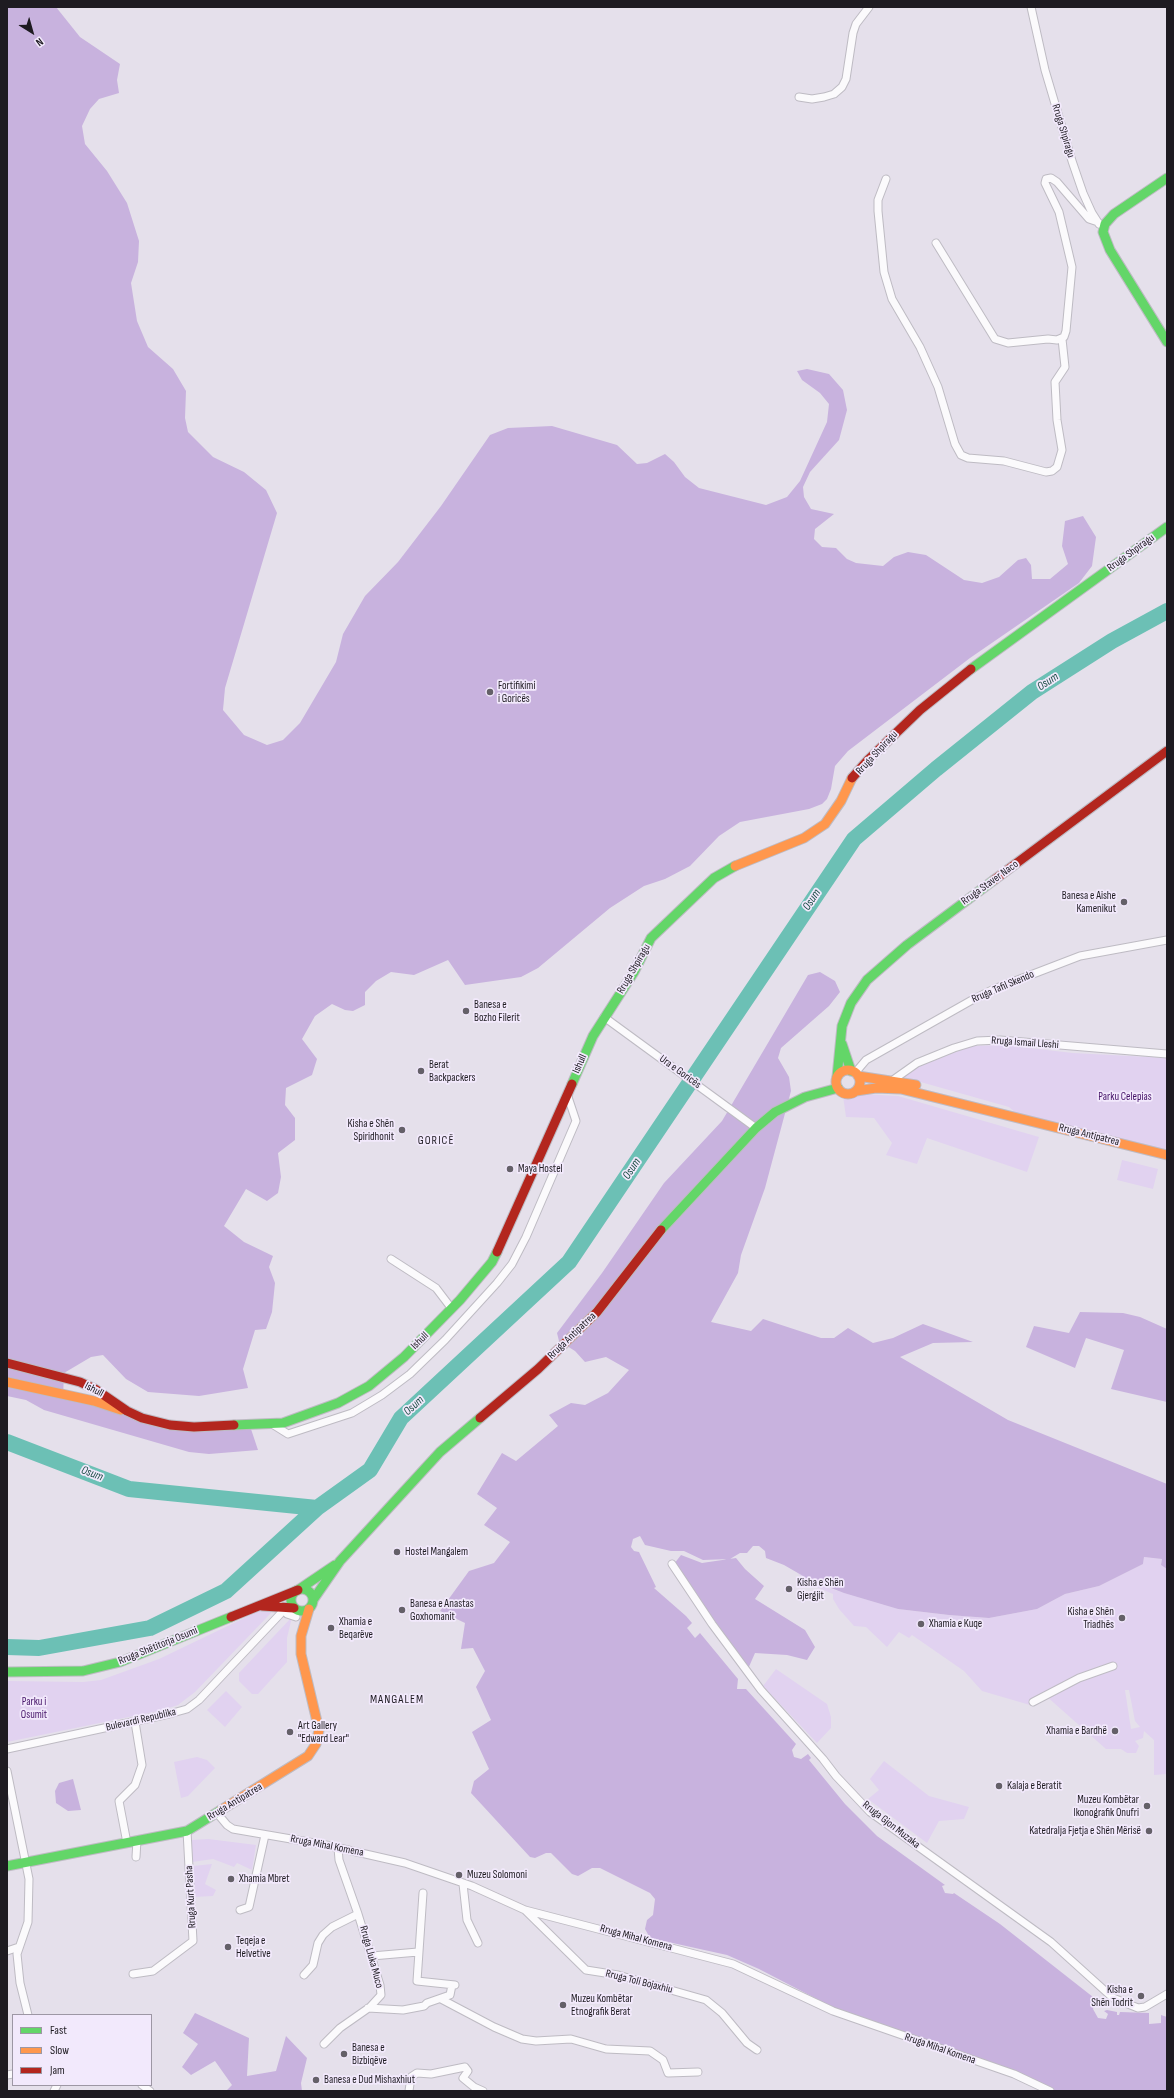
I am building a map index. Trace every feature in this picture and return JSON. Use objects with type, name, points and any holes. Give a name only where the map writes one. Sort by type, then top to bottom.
[{"type":"main road","points":[[1101,225],[1114,214],[1167,178]]},
{"type":"main road","name":"Rruga Shpiragu","points":[[1101,225],[1104,238],[1110,250],[1167,342]]},
{"type":"main road","name":"Rruga Shpiragu","points":[[604,1017],[634,972],[651,938],[668,919],[703,887],[727,870],[804,838],[825,824],[842,801],[852,780],[868,760],[920,710],[986,658],[1167,526]]},
{"type":"main road","name":"Rruga Staver Naco","points":[[837,1077],[842,1026],[851,1003],[867,980],[913,940],[1167,752]]},
{"type":"main road","name":"Ishull","points":[[7,1363],[80,1382],[95,1389],[127,1411],[142,1418],[170,1425],[240,1426],[291,1421],[317,1412],[348,1398],[369,1386],[404,1358],[452,1309],[492,1262],[567,1094],[604,1017]]},
{"type":"main road","points":[[840,1036],[860,1084],[856,1091]]},
{"type":"main road","name":"Rruga Antipatrea","points":[[837,1077],[844,1071],[893,1080],[993,1105],[1011,1115]]},
{"type":"main road","points":[[837,1077],[838,1088]]},
{"type":"main road","name":"Rruga Antipatrea","points":[[7,1866],[187,1830],[299,1762],[310,1753],[316,1744],[319,1723],[303,1663],[301,1636],[311,1605],[340,1561],[440,1452],[538,1369],[584,1325],[624,1279],[651,1241],[756,1128],[775,1112],[788,1104],[805,1096],[838,1088],[848,1094],[856,1091],[876,1088],[901,1089],[1011,1115],[1167,1155]]},
{"type":"main road","points":[[7,1382],[94,1401],[116,1409],[127,1411]]},
{"type":"main road","name":"Rruga Shëtitorja Osumi","points":[[281,1605],[298,1590],[340,1561]]},
{"type":"main road","points":[[295,1612],[304,1611],[311,1605],[309,1591],[298,1590],[292,1597],[292,1604],[301,1636]]},
{"type":"main road","name":"Rruga Shëtitorja Osumi","points":[[7,1672],[83,1671],[120,1662],[256,1606],[281,1605],[295,1612]]},
{"type":"street","points":[[799,97],[812,99],[824,97],[834,94],[842,87],[846,79],[853,33],[856,24],[869,7]]},
{"type":"street","name":"Rruga Shpiragu","points":[[1030,7],[1045,70],[1072,161],[1083,193],[1101,225]]},
{"type":"street","points":[[886,179],[878,200],[884,272],[892,299],[918,342],[938,387],[955,444],[961,455],[968,458],[1004,461],[1046,472],[1052,471],[1057,467],[1062,450],[1057,420],[1055,382],[1065,367],[1062,339],[1067,327],[1072,267],[1059,212],[1045,183],[1046,179],[1051,178],[1058,182],[1089,219],[1101,225]]},
{"type":"street","points":[[936,243],[994,339],[1008,344],[1062,339]]},
{"type":"street","name":"Rruga Tafil Skendo","points":[[855,1073],[866,1060],[994,989],[1080,956],[1167,940]]},
{"type":"street","name":"Ura e Goricës","points":[[604,1017],[756,1128]]},
{"type":"street","name":"Rruga Ismail Lleshi","points":[[893,1080],[918,1063],[954,1048],[977,1041],[1000,1040],[1167,1054]]},
{"type":"street","points":[[270,1423],[288,1434],[352,1413],[382,1395],[410,1374],[446,1340],[512,1264],[526,1237],[576,1121],[567,1094]]},
{"type":"street","points":[[391,1259],[436,1288],[452,1309]]},
{"type":"street","name":"Rruga Gjon Muzaka","points":[[672,1564],[712,1624],[761,1690],[823,1759],[836,1776],[870,1812],[1051,1942],[1113,1998],[1138,2008],[1145,2007],[1167,1994]]},
{"type":"street","name":"Bulevardi Republika","points":[[7,1749],[178,1712],[192,1705],[281,1605]]},
{"type":"street","points":[[1033,1702],[1079,1678],[1113,1666]]},
{"type":"street","points":[[127,1843],[120,1801],[135,1785],[142,1765],[135,1722]]},
{"type":"street","points":[[7,1771],[28,1879],[28,1922],[17,1954],[20,1983],[28,2014]]},
{"type":"street","name":"Rruga Mihal Komena","points":[[217,1813],[227,1825],[233,1829],[338,1848],[406,1863],[463,1884],[524,1910],[733,1964],[833,2011],[1014,2074],[1050,2091]]},
{"type":"street","name":"Rruga Kurt Pasha","points":[[133,1974],[143,1974],[153,1971],[193,1941],[187,1830]]},
{"type":"street","points":[[240,1910],[249,1907],[265,1835]]},
{"type":"street","points":[[136,1857],[138,1840]]},
{"type":"street","name":"Rruga Lluka Muco","points":[[324,2044],[340,2028],[368,2008],[380,1995],[380,1985],[372,1956],[338,1860],[338,1848]]},
{"type":"street","points":[[463,1884],[467,1920],[478,1943]]},
{"type":"street","points":[[368,2008],[409,2010],[450,1995],[453,1985],[417,1982],[418,1952],[423,1917],[423,1893]]},
{"type":"street","name":"Rruga Toli Bojaxhiu","points":[[524,1910],[586,1970],[618,1975],[706,2000],[722,2013],[747,2043],[757,2050]]},
{"type":"street","points":[[304,1975],[313,1965],[318,1944],[322,1935],[332,1927],[358,1914]]},
{"type":"street","points":[[7,1951],[19,1947]]},
{"type":"street","points":[[372,1956],[418,1952]]},
{"type":"street","points":[[441,1998],[494,2027],[522,2039],[536,2041],[572,2038],[606,2049],[650,2052],[663,2060],[668,2073],[698,2072]]},
{"type":"street","points":[[409,2091],[412,2076],[417,2073],[431,2074],[465,2068],[468,2071],[463,2078],[474,2087],[483,2091]]},
{"type":"green space","name":"Parku Celepias","points":[[1003,1045],[1073,1053],[1167,1058],[1167,1150],[1016,1113],[1009,1107],[903,1077],[919,1066],[972,1046]]},
{"type":"green space","points":[[861,1094],[898,1096],[1039,1137],[1027,1172],[927,1138],[917,1164],[886,1155],[892,1143],[874,1118],[846,1117],[843,1096]]},
{"type":"green space","points":[[1122,1160],[1158,1169],[1153,1189],[1117,1180]]},
{"type":"green space","points":[[1144,1557],[1162,1559],[1161,1565],[1167,1569],[1167,1774],[1154,1775],[1154,1740],[1144,1731],[1143,1738],[1135,1741],[1139,1746],[1136,1753],[1127,1753],[1121,1749],[1106,1749],[1045,1695],[1030,1705],[982,1691],[964,1671],[912,1635],[909,1638],[899,1632],[887,1647],[866,1627],[854,1626],[839,1609],[833,1599],[833,1594],[814,1586],[797,1573],[828,1588],[898,1609],[989,1618],[1037,1609],[1065,1594],[1099,1586],[1143,1564]],"holes":[[[1125,1690],[1129,1690],[1135,1721],[1140,1727],[1131,1729]]]},
{"type":"green space","name":"Parku i Osumit","points":[[263,1609],[271,1611],[271,1613],[195,1692],[178,1705],[163,1710],[7,1742],[7,1681],[83,1682],[101,1680],[159,1659]]},
{"type":"green space","points":[[292,1617],[287,1638],[287,1662],[258,1694],[252,1694],[239,1681],[239,1673]]},
{"type":"green space","points":[[776,1669],[827,1704],[831,1717],[831,1728],[817,1743],[763,1686]]},
{"type":"green space","points":[[226,1691],[242,1707],[225,1727],[207,1710]]},
{"type":"green space","points":[[197,1757],[207,1760],[215,1768],[188,1796],[181,1798],[174,1762]]},
{"type":"green space","points":[[884,1761],[929,1796],[969,1807],[964,1819],[939,1821],[927,1843],[868,1799],[879,1790],[870,1779]]},
{"type":"green space","points":[[208,1839],[256,1845],[252,1870],[237,1863],[234,1867],[213,1859],[192,1862],[191,1840]]},
{"type":"green space","points":[[212,1864],[205,1884],[216,1890],[213,1896],[194,1897],[193,1866]]},
{"type":"shaded area","points":[[7,7],[56,7],[80,37],[120,64],[117,80],[119,93],[99,99],[90,109],[82,126],[85,144],[107,171],[127,203],[139,241],[138,262],[131,283],[137,321],[148,347],[173,369],[186,391],[185,418],[188,432],[213,457],[244,472],[266,490],[277,513],[225,688],[223,710],[244,735],[267,745],[283,740],[300,723],[336,662],[343,634],[365,596],[398,562],[441,506],[490,435],[508,428],[552,426],[617,445],[637,464],[647,463],[665,454],[674,462],[685,477],[699,488],[766,505],[787,497],[800,481],[827,422],[829,404],[820,393],[802,380],[797,371],[807,369],[829,374],[843,390],[847,410],[839,440],[810,472],[803,487],[804,497],[811,509],[834,514],[815,529],[814,539],[822,547],[836,548],[847,559],[856,563],[883,566],[894,557],[908,552],[926,555],[964,580],[982,583],[999,577],[1018,560],[1026,558],[1031,565],[1032,579],[1050,579],[1068,564],[1062,546],[1065,521],[1083,516],[1096,537],[1092,566],[1079,583],[970,658],[848,751],[835,766],[831,789],[827,799],[822,804],[809,809],[740,822],[719,836],[690,866],[665,879],[644,886],[610,908],[538,968],[521,977],[465,985],[448,960],[414,975],[391,972],[376,981],[365,992],[365,1005],[353,1011],[345,1010],[332,1004],[315,1016],[302,1039],[317,1059],[312,1075],[286,1088],[285,1105],[295,1118],[295,1140],[278,1153],[281,1177],[278,1193],[267,1201],[246,1189],[224,1226],[244,1242],[273,1256],[269,1267],[275,1283],[272,1312],[266,1329],[255,1330],[243,1369],[248,1388],[199,1396],[148,1392],[126,1379],[103,1355],[91,1357],[64,1373],[63,1397],[170,1427],[251,1429],[258,1450],[209,1454],[189,1452],[44,1410],[26,1400],[7,1396]]},
{"type":"shaded area","points":[[820,972],[835,981],[840,992],[829,1006],[781,1048],[778,1058],[789,1077],[791,1091],[765,1188],[741,1255],[738,1273],[711,1322],[751,1331],[763,1319],[821,1338],[834,1338],[848,1328],[873,1343],[893,1338],[923,1324],[973,1342],[933,1343],[900,1357],[1008,1420],[1167,1484],[1167,1569],[1161,1565],[1162,1559],[1144,1557],[1143,1564],[1099,1586],[1065,1594],[1037,1609],[989,1618],[898,1609],[844,1593],[810,1580],[784,1565],[766,1558],[765,1551],[759,1546],[753,1546],[747,1553],[740,1553],[730,1559],[703,1560],[684,1551],[671,1551],[645,1545],[640,1536],[633,1539],[631,1547],[634,1551],[639,1552],[656,1587],[654,1588],[686,1616],[692,1623],[687,1628],[695,1638],[700,1633],[738,1679],[737,1689],[746,1689],[796,1744],[792,1750],[794,1757],[801,1759],[808,1754],[811,1758],[809,1760],[845,1804],[877,1836],[945,1885],[942,1886],[945,1893],[954,1893],[1000,1924],[1093,1997],[1095,2001],[1093,2009],[1098,2018],[1106,2019],[1108,2014],[1104,2011],[1107,2010],[1117,2012],[1117,2015],[1119,2015],[1120,2012],[1149,2013],[1149,2024],[1161,2023],[1161,2015],[1167,2017],[1167,2091],[1053,2091],[840,2011],[759,1969],[727,1955],[650,1938],[645,1929],[647,1920],[653,1915],[655,1899],[650,1893],[600,1868],[592,1868],[578,1876],[572,1874],[551,1853],[546,1853],[535,1858],[530,1857],[471,1793],[474,1781],[489,1769],[472,1732],[491,1720],[476,1687],[485,1671],[473,1648],[461,1649],[465,1623],[440,1611],[469,1571],[494,1563],[510,1542],[484,1525],[497,1508],[477,1494],[502,1453],[516,1461],[558,1426],[549,1415],[571,1403],[585,1405],[608,1393],[629,1370],[606,1357],[585,1362],[575,1351],[559,1341],[557,1333],[602,1273],[664,1183],[722,1121],[808,975]]},
{"type":"shaded area","points":[[1080,1312],[1123,1313],[1140,1317],[1167,1329],[1167,1402],[1111,1389],[1124,1350],[1086,1338],[1075,1368],[1026,1347],[1034,1326],[1069,1333]]},
{"type":"shaded area","points":[[681,1555],[702,1563],[736,1558],[745,1569],[764,1586],[755,1599],[805,1630],[815,1647],[807,1660],[787,1655],[755,1653],[748,1669],[709,1615],[694,1590],[674,1564]]},
{"type":"shaded area","points":[[73,1779],[81,1810],[68,1811],[56,1803],[55,1791],[59,1783]]},
{"type":"shaded area","points":[[195,2013],[249,2038],[247,2076],[276,2071],[286,2036],[307,2058],[301,2083],[302,2091],[226,2091],[232,2085],[215,2061],[191,2075],[182,2067],[198,2044],[183,2033]]},
{"type":"waterway","name":"Osum","points":[[7,1442],[129,1489],[317,1508],[370,1470],[401,1418],[569,1262],[854,839],[936,769],[1032,692],[1112,641],[1167,611]]},
{"type":"waterway","points":[[7,1647],[39,1648],[150,1628],[226,1591],[317,1508]]},
{"type":"traffic: fast","points":[[1167,178],[1114,214],[1105,224],[1103,232],[1110,250],[1167,342]]},
{"type":"traffic: fast","points":[[971,669],[1167,527]]},
{"type":"traffic: fast","points":[[572,1084],[593,1036],[634,972],[651,938],[714,878],[735,866]]},
{"type":"traffic: fast","points":[[837,1077],[842,1026],[851,1003],[867,980],[907,945],[994,880]]},
{"type":"traffic: fast","points":[[842,1044],[851,1071]]},
{"type":"traffic: fast","points":[[661,1230],[756,1128],[775,1112],[805,1097],[838,1088]]},
{"type":"traffic: fast","points":[[234,1425],[283,1423],[338,1403],[369,1386],[404,1357],[460,1300],[492,1262],[497,1252]]},
{"type":"traffic: fast","points":[[313,1600],[340,1561],[440,1452],[480,1418]]},
{"type":"traffic: fast","points":[[298,1590],[335,1565]]},
{"type":"traffic: fast","points":[[302,1589],[310,1592],[313,1600],[310,1608],[302,1611],[294,1608],[291,1600],[294,1592],[302,1589]]},
{"type":"traffic: fast","points":[[7,1672],[83,1671],[120,1662],[231,1617]]},
{"type":"traffic: fast","points":[[7,1866],[187,1831],[221,1810]]},
{"type":"traffic: slow","points":[[735,866],[804,838],[825,824],[841,801],[852,778]]},
{"type":"traffic: slow","points":[[848,1070],[853,1071],[859,1077],[860,1082],[859,1087],[853,1093],[848,1094],[843,1093],[837,1087],[836,1082],[837,1077],[843,1071],[848,1070]]},
{"type":"traffic: slow","points":[[858,1076],[916,1085]]},
{"type":"traffic: slow","points":[[856,1091],[876,1088],[901,1089],[1167,1155]]},
{"type":"traffic: slow","points":[[7,1382],[94,1401],[121,1410]]},
{"type":"traffic: slow","points":[[221,1810],[308,1756],[316,1744],[319,1730],[301,1654],[301,1636],[309,1609]]},
{"type":"traffic: jam","points":[[852,778],[868,760],[920,710],[971,669]]},
{"type":"traffic: jam","points":[[994,880],[1167,751]]},
{"type":"traffic: jam","points":[[497,1252],[572,1084]]},
{"type":"traffic: jam","points":[[480,1418],[538,1369],[597,1312],[661,1230]]},
{"type":"traffic: jam","points":[[7,1363],[80,1382],[95,1389],[127,1411],[142,1418],[170,1425],[194,1427],[234,1425]]},
{"type":"traffic: jam","points":[[231,1617],[298,1590]]},
{"type":"traffic: jam","points":[[262,1606],[294,1608]]},
{"type":"place","name":"Fortifikimi i Goricës","points":[[490,692]]},
{"type":"place","name":"Banesa e Aishe Kamenikut","points":[[1124,902]]},
{"type":"place","name":"Banesa e Bozho Filerit","points":[[466,1011]]},
{"type":"place","name":"Berat Backpackers","points":[[421,1071]]},
{"type":"place","name":"Kisha e Shën Spiridhonit","points":[[402,1130]]},
{"type":"place","name":"Maya Hostel","points":[[510,1169]]},
{"type":"place","name":"Hostel Mangalem","points":[[397,1552]]},
{"type":"place","name":"Kisha e Shën Gjergjit","points":[[789,1589]]},
{"type":"place","name":"Banesa e Anastas Goxhomanit","points":[[402,1610]]},
{"type":"place","name":"Kisha e Shën Triadhës","points":[[1122,1618]]},
{"type":"place","name":"Xhamia e Kuqe","points":[[921,1624]]},
{"type":"place","name":"Xhamia e Beqarëve","points":[[331,1628]]},
{"type":"place","name":"Xhamia e Bardhë","points":[[1115,1731]]},
{"type":"place","name":"Art Gallery \"Edward Lear\"","points":[[290,1732]]},
{"type":"place","name":"Kalaja e Beratit","points":[[999,1786]]},
{"type":"place","name":"Muzeu Kombëtar Ikonografik Onufri","points":[[1147,1806]]},
{"type":"place","name":"Katedralja Fjetja e Shën Mërisë","points":[[1149,1831]]},
{"type":"place","name":"Muzeu Solomoni","points":[[459,1875]]},
{"type":"place","name":"Xhamia Mbret","points":[[231,1879]]},
{"type":"place","name":"Teqeja e Helvetive","points":[[228,1947]]},
{"type":"place","name":"Kisha e Shën Todrit","points":[[1141,1996]]},
{"type":"place","name":"Muzeu Kombëtar Etnografik Berat","points":[[563,2005]]},
{"type":"place","name":"Banesa e Bizbiqëve","points":[[344,2054]]},
{"type":"place","name":"Banesa e Dud Mishaxhiut","points":[[316,2080]]},
{"type":"district","name":"GORICË","points":[[436,1141]]},
{"type":"district","name":"MANGALEM","points":[[397,1700]]}]
